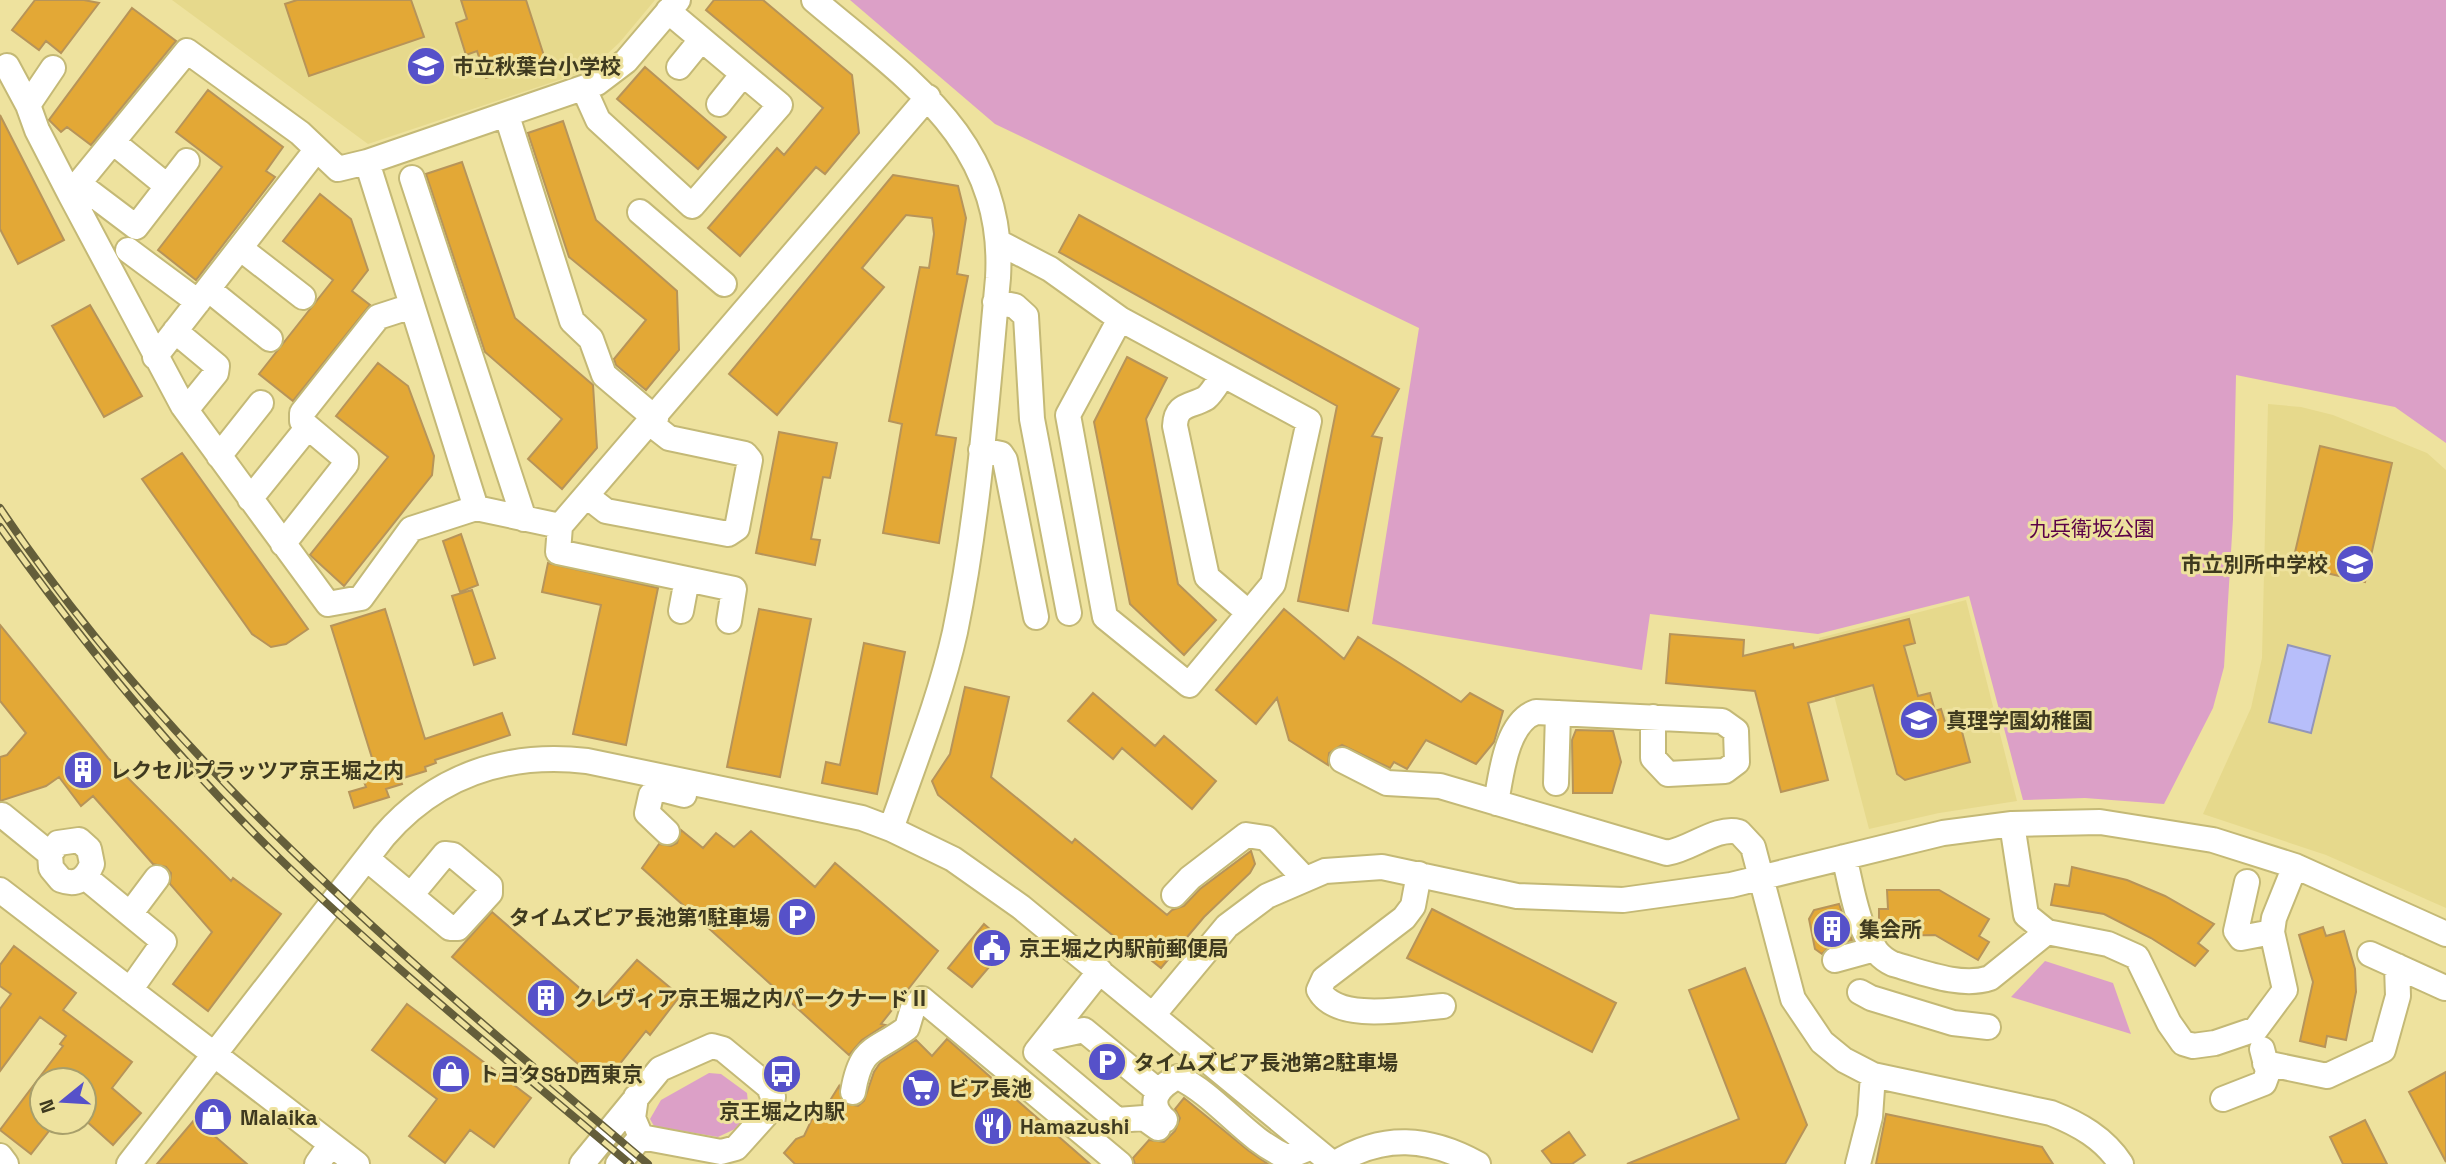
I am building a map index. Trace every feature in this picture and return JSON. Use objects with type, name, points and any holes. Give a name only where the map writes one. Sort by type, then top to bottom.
[{"type":"street","points":[[814,0],[928,97],[950,121],[976,164],[989,200],[998,242],[996,302],[969,557],[955,632],[937,701],[891,828]]},
{"type":"street","points":[[75,189],[187,51],[300,133],[338,169],[367,162],[584,89],[617,70],[673,6],[701,40],[780,105],[668,236]]},
{"type":"street","points":[[679,67],[701,40]]},
{"type":"street","points":[[7,66],[28,105],[37,130],[75,189],[110,274],[186,410],[328,604],[340,604],[360,598],[411,529],[476,508],[560,526]]},
{"type":"street","points":[[28,105],[53,68]]},
{"type":"street","points":[[719,104],[743,75]]},
{"type":"street","points":[[584,89],[598,120],[692,206]]},
{"type":"street","points":[[729,621],[734,589],[558,552],[560,526],[654,421],[928,97]]},
{"type":"street","points":[[507,116],[572,321],[591,338],[604,375],[669,438],[745,454],[750,460],[737,528],[728,534],[606,511],[588,497]]},
{"type":"street","points":[[113,142],[167,186]]},
{"type":"street","points":[[155,357],[317,149]]},
{"type":"street","points":[[110,274],[167,186],[187,161]]},
{"type":"street","points":[[367,162],[476,508]]},
{"type":"street","points":[[412,178],[524,519]]},
{"type":"street","points":[[75,189],[203,296],[270,339]]},
{"type":"street","points":[[640,212],[724,284]]},
{"type":"street","points":[[998,242],[1041,263],[1120,318],[1309,421],[1278,572],[1273,584],[1189,685],[1105,618],[1068,415],[1120,318]]},
{"type":"street","points":[[240,248],[303,297]]},
{"type":"street","points":[[283,544],[346,464],[346,458],[302,421],[302,413],[378,317],[452,299]]},
{"type":"street","points":[[996,302],[1015,306],[1026,316],[1032,419],[1069,613]]},
{"type":"street","points":[[175,331],[217,366],[216,373],[186,410]]},
{"type":"street","points":[[1223,375],[1203,400],[1181,408],[1175,426],[1207,577],[1249,613]]},
{"type":"street","points":[[219,456],[261,403]]},
{"type":"street","points":[[250,499],[308,427]]},
{"type":"street","points":[[981,450],[1001,454],[1005,460],[1036,617]]},
{"type":"street","points":[[681,611],[687,579]]},
{"type":"street","points":[[1496,803],[1508,752],[1521,722],[1536,712],[1653,717]]},
{"type":"street","points":[[1556,783],[1558,713]]},
{"type":"street","points":[[129,1164],[395,823],[431,793],[469,773],[510,761],[545,757],[587,761],[730,790],[862,818],[891,828],[977,874],[1100,971],[1333,1164],[1359,1148],[1425,1142],[1478,1164]]},
{"type":"street","points":[[1342,760],[1387,783],[1440,786],[1667,853],[1689,848],[1725,830],[1739,832],[1753,847],[1789,986],[1799,1010],[1822,1042],[1844,1060],[1873,1075],[2052,1113],[2086,1129],[2112,1151],[2121,1164]]},
{"type":"street","points":[[667,832],[647,813],[651,795],[657,789],[708,800],[730,790]]},
{"type":"street","points":[[2,815],[50,855]]},
{"type":"street","points":[[1153,1015],[1227,926],[1267,896],[1304,878],[1325,872],[1371,866],[1419,873],[1517,896],[1600,901],[1675,895],[1943,833],[2012,824],[2100,822],[2213,839],[2295,866],[2446,934]]},
{"type":"street","points":[[2012,824],[2023,906],[2033,922],[2048,932],[2108,944],[2137,957],[2168,1023],[2183,1043],[2193,1046],[2215,1043],[2256,1029],[2285,990],[2273,932],[2274,918],[2295,866]]},
{"type":"street","points":[[1174,895],[1211,860],[1246,835],[1266,838],[1304,878]]},
{"type":"street","points":[[82,841],[89,849],[92,860],[85,877],[74,883],[61,880],[51,868],[50,855],[60,842],[82,841]]},
{"type":"street","points":[[1844,857],[1863,926],[1875,949],[1885,960],[1922,972],[1982,981],[1990,978],[2048,932]]},
{"type":"street","points":[[367,858],[411,895]]},
{"type":"street","points":[[1419,873],[1410,911],[1398,924],[1324,979],[1319,990],[1322,995],[1355,1012],[1443,1006]]},
{"type":"street","points":[[85,877],[164,942],[130,989]]},
{"type":"street","points":[[130,914],[157,878]]},
{"type":"street","points":[[2247,883],[2236,931],[2241,938],[2273,932]]},
{"type":"street","points":[[0,890],[215,1054],[324,1154],[357,1164]]},
{"type":"street","points":[[1835,960],[1875,949]]},
{"type":"street","points":[[2370,954],[2445,988]]},
{"type":"street","points":[[2265,1063],[2327,1076],[2383,1050],[2398,996],[2397,966]]},
{"type":"street","points":[[1100,971],[1035,1052],[1108,1114],[1117,1120],[1144,1118],[1162,1124],[1156,1109],[1158,1091],[1178,1077],[1194,1085],[1267,1148],[1287,1157],[1312,1147]]},
{"type":"street","points":[[1912,1010],[1922,972]]},
{"type":"street","points":[[1860,992],[1953,1023],[1988,1027]]},
{"type":"street","points":[[853,1092],[858,1064],[868,1052],[907,1028],[913,1008],[922,999],[1119,1164]]},
{"type":"street","points":[[2223,1099],[2264,1083],[2268,1072],[2256,1029]]},
{"type":"street","points":[[1047,1038],[1084,1030],[1158,1091]]},
{"type":"street","points":[[582,1164],[660,1069],[712,1046],[723,1049],[769,1087],[773,1097],[771,1109],[736,1148],[721,1152],[641,1137]]},
{"type":"street","points":[[1858,1164],[1870,1117],[1873,1075]]},
{"type":"street","points":[[636,1097],[633,1118],[641,1137]]},
{"type":"street","points":[[618,1164],[641,1137]]},
{"type":"street","points":[[1384,1144],[1409,1164]]},
{"type":"street","points":[[0,1156],[6,1164]]},
{"type":"shaded area","name":"市立秋葉台小学校","points":[[172,0],[655,0],[620,42],[603,58],[577,74],[368,144]]},
{"type":"shaded area","name":"市立別所中学校","points":[[2268,404],[2301,407],[2333,415],[2427,453],[2446,470],[2446,908],[2326,855],[2203,814],[2251,708],[2262,658]]},
{"type":"shaded area","name":"真理学園幼稚園","points":[[1966,600],[2017,801],[1939,813],[1869,829],[1819,638]]},
{"type":"green space","name":"九兵衛坂公園","points":[[850,0],[2446,0],[2446,443],[2395,407],[2236,375],[2233,519],[2224,667],[2213,708],[2164,804],[2085,798],[2023,800],[1969,596],[1818,634],[1650,614],[1642,670],[1372,624],[1419,328],[995,124]]},
{"type":"green space","points":[[2045,961],[2113,983],[2131,1034],[2011,997]]},
{"type":"green space","points":[[709,1073],[721,1074],[747,1093],[749,1112],[735,1129],[718,1137],[654,1126],[650,1119],[661,1100]]},
{"type":"water","points":[[2288,645],[2330,656],[2311,733],[2269,722]]},
{"type":"building","points":[[35,0],[84,0],[99,3],[61,53],[46,41],[39,50],[12,30]]},
{"type":"building","points":[[297,0],[411,0],[424,37],[309,76],[285,4]]},
{"type":"building","points":[[461,0],[526,0],[545,59],[486,78],[477,51],[466,55],[456,23],[467,19]]},
{"type":"building","points":[[714,0],[763,0],[852,75],[859,133],[825,174],[816,167],[740,256],[708,228],[777,148],[784,155],[823,108],[706,10]]},
{"type":"building","points":[[132,8],[176,41],[91,145],[67,127],[61,132],[49,120]]},
{"type":"building","points":[[645,67],[726,137],[698,169],[617,99]]},
{"type":"building","points":[[208,90],[283,147],[266,171],[275,177],[196,280],[158,250],[222,167],[176,132]]},
{"type":"building","points":[[0,115],[64,240],[18,264],[0,229]]},
{"type":"building","points":[[563,121],[596,220],[677,291],[679,350],[646,390],[616,365],[614,359],[646,320],[569,257],[528,133]]},
{"type":"building","points":[[462,162],[515,318],[593,385],[597,448],[562,489],[528,459],[562,419],[485,352],[426,174]]},
{"type":"building","points":[[893,175],[958,186],[966,218],[957,274],[968,276],[936,435],[956,438],[939,543],[883,533],[902,424],[889,421],[920,267],[929,268],[934,234],[932,218],[906,215],[862,268],[884,287],[777,415],[729,374]]},
{"type":"building","points":[[320,194],[351,219],[368,270],[352,291],[370,305],[293,401],[259,374],[333,280],[283,241]]},
{"type":"building","points":[[1079,215],[1399,389],[1372,436],[1382,438],[1348,611],[1298,601],[1337,406],[1059,252]]},
{"type":"building","points":[[90,305],[142,396],[104,417],[52,326]]},
{"type":"building","points":[[1127,357],[1167,378],[1146,419],[1178,584],[1216,620],[1184,655],[1130,604],[1094,422]]},
{"type":"building","points":[[378,363],[408,386],[434,456],[432,475],[344,586],[310,555],[388,457],[336,416]]},
{"type":"building","points":[[779,432],[837,443],[830,478],[823,477],[811,539],[820,540],[815,565],[756,553]]},
{"type":"building","points":[[2320,446],[2392,463],[2365,582],[2292,565]]},
{"type":"building","points":[[182,453],[308,629],[286,644],[271,647],[252,634],[142,479]]},
{"type":"building","points":[[461,534],[478,585],[460,592],[443,541]]},
{"type":"building","points":[[548,563],[658,588],[626,745],[573,734],[601,605],[542,592]]},
{"type":"building","points":[[472,590],[495,658],[474,665],[452,596]]},
{"type":"building","points":[[385,609],[425,739],[502,713],[510,735],[435,760],[436,763],[425,767],[426,771],[400,779],[402,784],[386,789],[389,797],[354,808],[349,792],[366,787],[363,779],[377,774],[331,626]]},
{"type":"building","points":[[759,609],[811,619],[780,777],[727,767]]},
{"type":"building","points":[[1284,609],[1344,659],[1358,637],[1461,702],[1470,693],[1503,711],[1494,742],[1476,764],[1426,740],[1407,769],[1394,762],[1390,768],[1342,745],[1329,753],[1328,765],[1289,740],[1277,698],[1256,724],[1216,690]]},
{"type":"building","points":[[1909,619],[1915,643],[1904,646],[1918,696],[1930,693],[1935,711],[1941,709],[1948,732],[1961,728],[1970,762],[1905,780],[1897,774],[1873,685],[1808,703],[1828,780],[1781,792],[1755,691],[1666,683],[1670,634],[1744,640],[1743,656],[1793,644],[1794,648]]},
{"type":"building","name":"レクセルプラッツア京王堀之内","points":[[0,625],[108,758],[231,881],[233,878],[281,914],[208,1011],[173,984],[212,932],[170,884],[171,873],[166,867],[153,864],[93,796],[81,806],[59,777],[46,786],[0,801],[0,757],[7,755],[26,733],[0,701]]},
{"type":"building","points":[[864,643],[905,652],[877,794],[822,783],[826,762],[840,765]]},
{"type":"building","points":[[965,687],[1009,697],[991,777],[1072,843],[1075,839],[1167,915],[1184,906],[1200,889],[1251,851],[1255,864],[1250,873],[1204,917],[1161,968],[1127,941],[1121,942],[938,795],[932,781],[950,754]]},
{"type":"building","points":[[1093,693],[1155,746],[1164,736],[1216,781],[1192,809],[1122,748],[1113,759],[1068,721]]},
{"type":"building","points":[[1576,730],[1613,731],[1621,762],[1612,793],[1573,793],[1572,740]]},
{"type":"building","name":"タイムズピア長池第1駐車場","points":[[681,830],[703,848],[716,833],[734,847],[751,831],[815,887],[835,863],[938,951],[881,1024],[885,1025],[862,1040],[849,1055],[642,868],[659,844],[671,846],[677,843]]},
{"type":"building","points":[[2072,867],[2127,880],[2165,896],[2214,924],[2198,943],[2208,951],[2195,966],[2151,938],[2104,914],[2051,905],[2055,884],[2069,886]]},
{"type":"building","points":[[1887,890],[1939,890],[1989,919],[1979,936],[1989,942],[1978,960],[1935,935],[1883,936],[1879,928],[1879,909],[1888,909]]},
{"type":"building","name":"集会所","points":[[1839,904],[1852,940],[1830,946],[1822,954],[1815,949],[1809,919],[1814,910]]},
{"type":"building","points":[[1432,909],[1616,1003],[1592,1052],[1407,958]]},
{"type":"building","name":"クレヴィア京王堀之内パークナードⅡ","points":[[492,912],[598,1004],[637,960],[680,996],[650,1035],[646,1031],[603,1085],[452,957]]},
{"type":"building","points":[[984,924],[1006,943],[1009,951],[1006,957],[995,960],[972,987],[948,968]]},
{"type":"building","points":[[2323,927],[2326,936],[2344,931],[2355,969],[2356,992],[2346,1040],[2327,1036],[2325,1047],[2300,1041],[2313,982],[2299,935]]},
{"type":"building","points":[[14,946],[76,993],[63,1010],[132,1062],[112,1088],[141,1113],[113,1145],[98,1132],[98,1066],[48,1066],[63,1046],[60,1044],[66,1036],[40,1017],[0,1071],[0,1009],[11,994],[0,986],[0,965]]},
{"type":"building","points":[[1745,968],[1807,1125],[1785,1164],[1627,1164],[1739,1119],[1689,990]]},
{"type":"building","name":"トヨタS&D西東京","points":[[407,1004],[531,1098],[494,1147],[470,1130],[445,1163],[409,1136],[437,1099],[372,1050]]},
{"type":"building","name":"ビア長池","points":[[947,1039],[1090,1164],[795,1164],[784,1153],[796,1139],[804,1136],[812,1119],[821,1115],[839,1086],[843,1103],[858,1106],[864,1101],[880,1063],[916,1040],[932,1056]]},
{"type":"building","points":[[2446,1072],[2446,1162],[2409,1092]]},
{"type":"building","points":[[28,1093],[28,1136],[45,1136],[31,1154],[0,1130]]},
{"type":"building","points":[[1184,1098],[1268,1164],[1135,1164],[1133,1158],[1149,1140],[1164,1142],[1175,1131],[1180,1118],[1175,1109]]},
{"type":"building","points":[[1886,1114],[2042,1147],[2053,1164],[1876,1164]]},
{"type":"building","points":[[195,1119],[247,1164],[157,1164]]},
{"type":"building","points":[[2365,1120],[2387,1164],[2343,1164],[2330,1137]]},
{"type":"building","points":[[1569,1132],[1585,1155],[1572,1164],[1552,1164],[1542,1151]]},
{"type":"railway","points":[[0,508],[68,602],[141,692],[219,777],[300,858],[385,937],[648,1164]]},
{"type":"railway","points":[[0,527],[64,614],[132,699],[241,820],[321,898],[408,976],[630,1164]]},
{"type":"place","name":"市立秋葉台小学校","points":[[426,66]]},
{"type":"place","name":"市立別所中学校","points":[[2355,564]]},
{"type":"place","name":"真理学園幼稚園","points":[[1919,720]]},
{"type":"place","name":"レクセルプラッツア京王堀之内","points":[[83,770]]},
{"type":"place","name":"タイムズピア長池第1駐車場","points":[[797,917]]},
{"type":"place","name":"集会所","points":[[1832,929]]},
{"type":"place","name":"京王堀之内駅前郵便局","points":[[992,948]]},
{"type":"place","name":"クレヴィア京王堀之内パークナードⅡ","points":[[546,998]]},
{"type":"place","name":"タイムズピア長池第2駐車場","points":[[1107,1062]]},
{"type":"place","name":"トヨタS&D西東京","points":[[451,1074]]},
{"type":"place","name":"京王堀之内駅","points":[[782,1074]]},
{"type":"place","name":"ビア長池","points":[[921,1088]]},
{"type":"place","name":"Malaika","points":[[213,1117]]},
{"type":"place","name":"Hamazushi","points":[[993,1126]]}]
